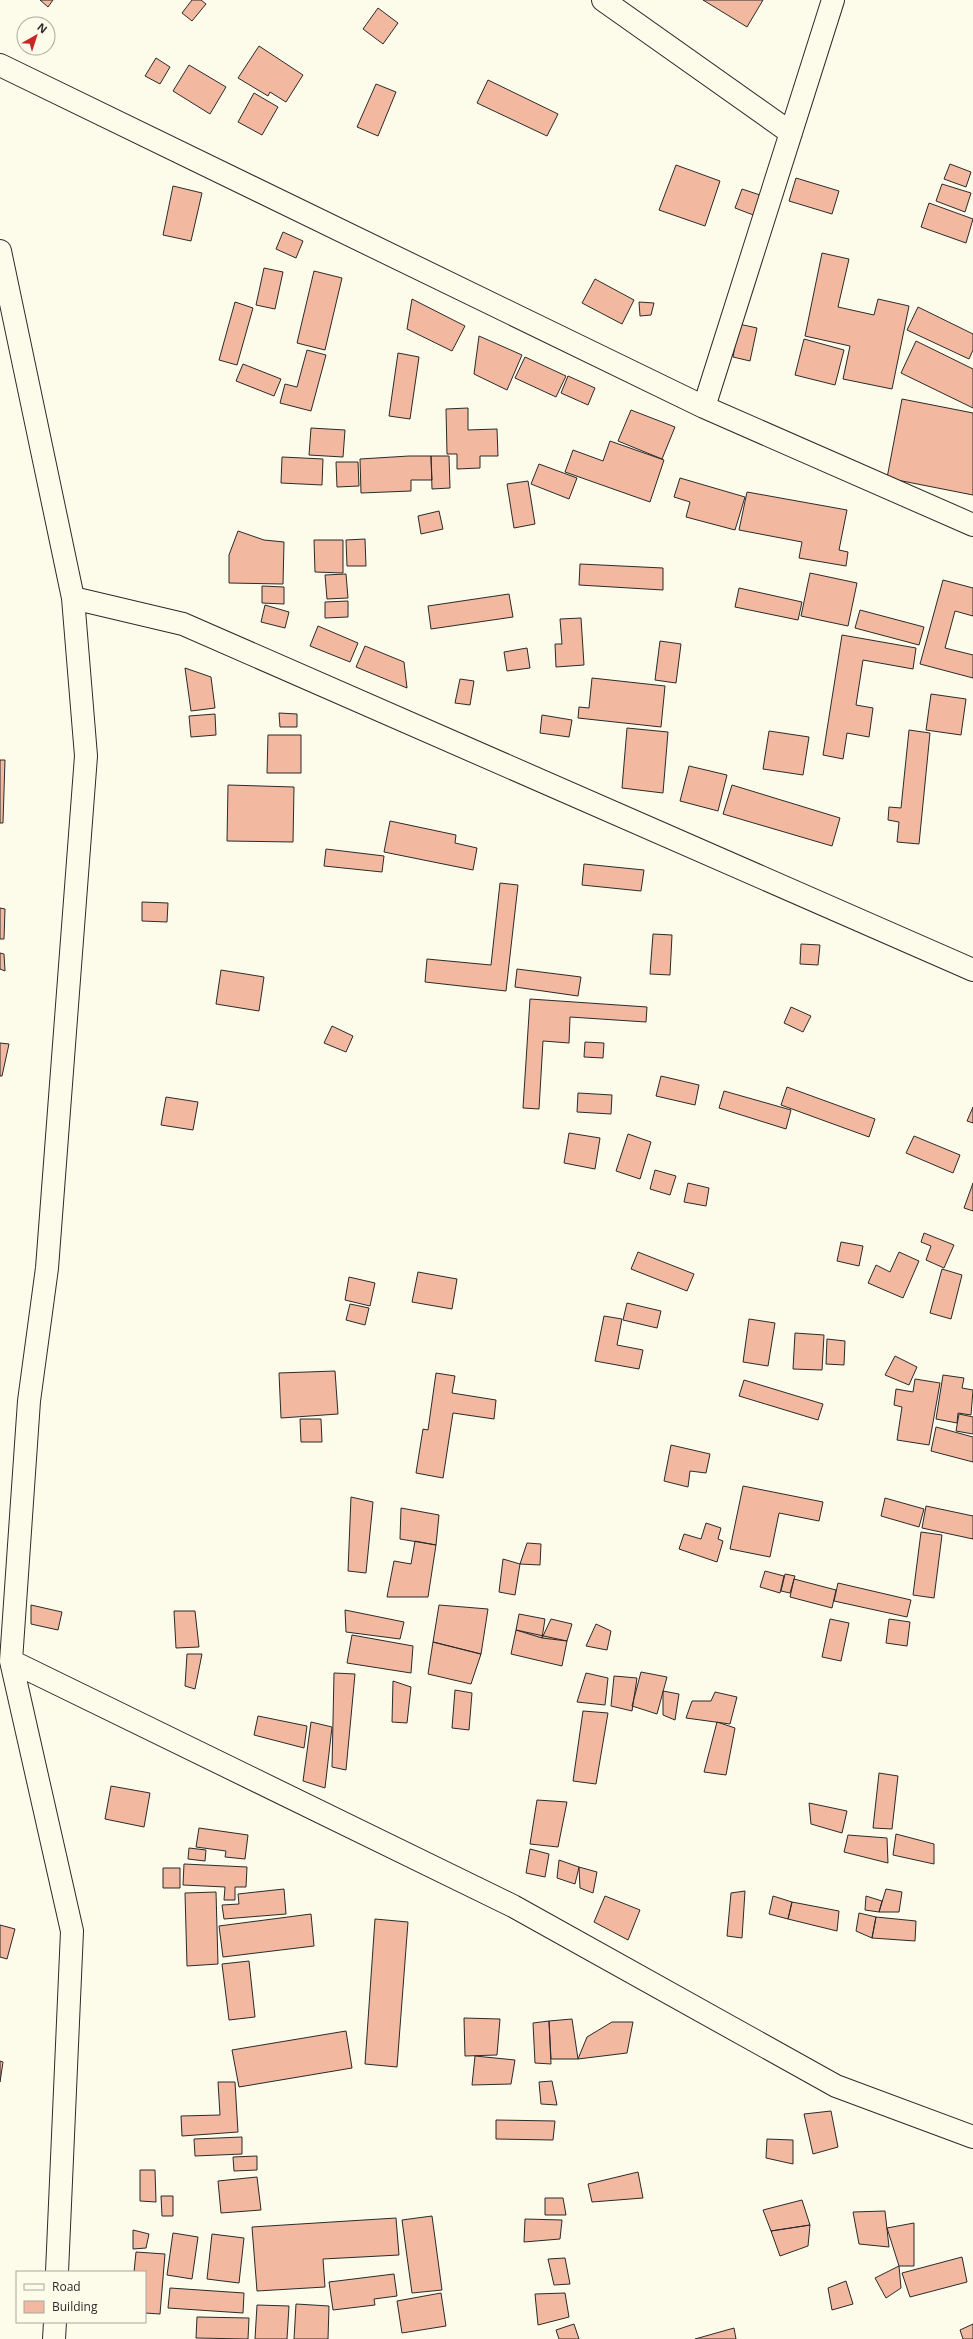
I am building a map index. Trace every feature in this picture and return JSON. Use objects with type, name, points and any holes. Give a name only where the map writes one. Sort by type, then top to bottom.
[{"type":"street","points":[[603,0],[791,133]]},
{"type":"street","points":[[704,407],[833,0]]},
{"type":"street","points":[[0,65],[704,407],[973,525]]},
{"type":"street","points":[[0,251],[73,598],[86,756],[47,1268],[29,1401],[11,1661],[72,1931],[57,2271]]},
{"type":"street","points":[[73,598],[183,624],[973,970]]},
{"type":"street","points":[[11,1661],[513,1906],[836,2086],[973,2137]]},
{"type":"street","points":[[54,2339],[55,2323]]},
{"type":"building","points":[[40,0],[53,0],[48,7]]},
{"type":"building","points":[[192,0],[201,0],[206,4],[192,21],[182,13]]},
{"type":"building","points":[[703,0],[763,0],[747,27]]},
{"type":"building","points":[[378,8],[398,23],[383,44],[363,29]]},
{"type":"building","points":[[259,46],[303,75],[286,102],[270,92],[268,96],[238,78]]},
{"type":"building","points":[[156,58],[170,67],[160,84],[145,76]]},
{"type":"building","points":[[189,65],[226,87],[210,114],[173,91]]},
{"type":"building","points":[[488,80],[558,114],[547,136],[477,103]]},
{"type":"building","points":[[376,84],[396,92],[378,136],[357,127]]},
{"type":"building","points":[[254,93],[278,107],[262,135],[238,122]]},
{"type":"building","points":[[950,164],[971,172],[966,187],[944,179]]},
{"type":"building","points":[[676,165],[720,181],[705,226],[659,210]]},
{"type":"building","points":[[796,178],[839,191],[832,214],[789,201]]},
{"type":"building","points":[[942,184],[971,193],[965,212],[936,201]]},
{"type":"building","points":[[173,186],[202,193],[191,241],[163,235]]},
{"type":"building","points":[[742,189],[763,196],[756,216],[735,208]]},
{"type":"building","points":[[929,203],[973,219],[966,243],[921,227]]},
{"type":"building","points":[[283,232],[303,241],[296,258],[276,249]]},
{"type":"building","points":[[822,253],[849,259],[838,307],[874,315],[878,299],[909,306],[892,389],[843,379],[850,346],[805,336]]},
{"type":"building","points":[[264,268],[283,272],[275,309],[256,305]]},
{"type":"building","points":[[314,271],[342,278],[325,350],[297,343]]},
{"type":"building","points":[[595,279],[634,300],[622,324],[582,303]]},
{"type":"building","points":[[412,299],[465,326],[452,351],[407,329]]},
{"type":"building","points":[[235,302],[253,308],[237,365],[219,360]]},
{"type":"building","points":[[639,302],[654,303],[651,315],[640,316]]},
{"type":"building","points":[[918,307],[973,334],[973,350],[969,359],[907,330]]},
{"type":"building","points":[[739,324],[757,328],[750,361],[733,357]]},
{"type":"building","points":[[479,336],[522,355],[507,390],[474,374]]},
{"type":"building","points":[[804,339],[844,350],[835,385],[795,375]]},
{"type":"building","points":[[916,341],[973,369],[973,408],[901,373]]},
{"type":"building","points":[[307,350],[326,355],[311,411],[280,403],[285,384],[297,387]]},
{"type":"building","points":[[398,353],[419,357],[410,419],[389,416]]},
{"type":"building","points":[[525,357],[566,376],[556,397],[515,378]]},
{"type":"building","points":[[243,364],[281,379],[274,396],[236,381]]},
{"type":"building","points":[[568,376],[595,388],[588,405],[561,393]]},
{"type":"building","points":[[902,399],[973,413],[973,495],[887,478]]},
{"type":"building","points":[[468,408],[468,430],[497,429],[498,456],[480,456],[480,468],[457,469],[457,454],[447,454],[446,409]]},
{"type":"building","points":[[631,410],[675,427],[662,459],[618,441]]},
{"type":"building","points":[[311,428],[345,430],[343,457],[309,455]]},
{"type":"building","points":[[610,441],[664,460],[650,502],[565,472],[573,450],[603,461]]},
{"type":"building","points":[[431,456],[432,480],[411,480],[411,491],[361,493],[360,459]]},
{"type":"building","points":[[431,456],[449,456],[450,488],[432,489]]},
{"type":"building","points":[[282,457],[323,459],[322,485],[281,483]]},
{"type":"building","points":[[336,462],[358,462],[359,486],[337,487]]},
{"type":"building","points":[[539,464],[577,478],[569,499],[531,484]]},
{"type":"building","points":[[680,478],[745,497],[735,530],[686,517],[690,502],[674,497]]},
{"type":"building","points":[[528,481],[535,524],[514,528],[507,484]]},
{"type":"building","points":[[747,492],[847,510],[839,550],[848,552],[846,566],[799,558],[802,542],[739,530]]},
{"type":"building","points":[[439,511],[443,529],[421,534],[418,516]]},
{"type":"building","points":[[238,531],[264,540],[284,542],[283,584],[229,583],[229,555]]},
{"type":"building","points":[[365,539],[366,566],[347,566],[346,540]]},
{"type":"building","points":[[314,540],[343,540],[343,573],[315,572]]},
{"type":"building","points":[[580,564],[663,568],[663,590],[579,585]]},
{"type":"building","points":[[810,573],[857,583],[848,626],[801,616]]},
{"type":"building","points":[[346,574],[348,598],[327,599],[325,575]]},
{"type":"building","points":[[943,580],[973,588],[973,616],[955,611],[945,648],[973,655],[973,678],[920,664]]},
{"type":"building","points":[[262,586],[284,587],[284,604],[262,603]]},
{"type":"building","points":[[739,588],[802,602],[798,620],[735,607]]},
{"type":"building","points":[[509,594],[513,617],[431,629],[428,606]]},
{"type":"building","points":[[348,601],[348,617],[325,618],[325,602]]},
{"type":"building","points":[[265,605],[289,612],[285,628],[261,622]]},
{"type":"building","points":[[860,610],[924,627],[919,645],[855,628]]},
{"type":"building","points":[[581,618],[584,665],[556,667],[555,644],[562,644],[560,619]]},
{"type":"building","points":[[318,626],[358,643],[350,662],[310,646]]},
{"type":"building","points":[[842,635],[916,648],[913,669],[863,660],[856,705],[873,708],[869,737],[847,733],[843,759],[823,755]]},
{"type":"building","points":[[660,641],[681,644],[676,683],[655,680]]},
{"type":"building","points":[[365,646],[404,662],[407,688],[356,667]]},
{"type":"building","points":[[527,648],[530,668],[507,671],[504,652]]},
{"type":"building","points":[[185,668],[211,677],[215,708],[191,711]]},
{"type":"building","points":[[592,678],[665,686],[661,727],[578,718],[579,707],[589,708]]},
{"type":"building","points":[[460,679],[474,681],[470,705],[455,703]]},
{"type":"building","points":[[931,694],[966,699],[961,735],[926,730]]},
{"type":"building","points":[[279,713],[297,714],[297,727],[280,727]]},
{"type":"building","points":[[215,714],[216,735],[191,737],[189,716]]},
{"type":"building","points":[[542,715],[572,720],[569,737],[540,733]]},
{"type":"building","points":[[627,728],[668,732],[663,793],[622,788]]},
{"type":"building","points":[[909,730],[930,733],[919,844],[897,842],[899,822],[888,820],[889,807],[901,808]]},
{"type":"building","points":[[769,731],[809,737],[803,775],[763,769]]},
{"type":"building","points":[[268,735],[301,735],[301,773],[267,773]]},
{"type":"building","points":[[0,760],[5,760],[3,823],[0,823]]},
{"type":"building","points":[[689,766],[727,775],[718,811],[680,801]]},
{"type":"building","points":[[228,785],[294,787],[293,842],[227,841]]},
{"type":"building","points":[[732,785],[840,818],[832,846],[723,814]]},
{"type":"building","points":[[390,821],[456,835],[455,843],[477,848],[473,870],[384,852]]},
{"type":"building","points":[[326,849],[384,856],[382,872],[324,866]]},
{"type":"building","points":[[584,864],[644,870],[641,891],[582,885]]},
{"type":"building","points":[[500,883],[518,885],[506,991],[425,982],[427,959],[491,965]]},
{"type":"building","points":[[142,902],[168,903],[167,922],[142,921]]},
{"type":"building","points":[[0,908],[5,909],[4,939],[0,939]]},
{"type":"building","points":[[653,934],[672,935],[670,975],[650,974]]},
{"type":"building","points":[[801,944],[820,945],[818,965],[800,964]]},
{"type":"building","points":[[0,953],[4,954],[5,971],[0,969]]},
{"type":"building","points":[[517,969],[581,977],[578,996],[515,987]]},
{"type":"building","points":[[221,970],[264,977],[259,1011],[216,1004]]},
{"type":"building","points":[[530,999],[647,1007],[646,1022],[570,1017],[569,1043],[543,1041],[539,1109],[523,1108]]},
{"type":"building","points":[[791,1007],[811,1016],[803,1032],[784,1023]]},
{"type":"building","points":[[332,1026],[353,1036],[346,1052],[324,1043]]},
{"type":"building","points":[[585,1042],[604,1043],[603,1058],[584,1057]]},
{"type":"building","points":[[0,1043],[9,1044],[2,1076],[0,1076]]},
{"type":"building","points":[[661,1076],[699,1085],[695,1105],[656,1096]]},
{"type":"building","points":[[787,1087],[875,1119],[869,1137],[781,1105]]},
{"type":"building","points":[[724,1091],[791,1110],[786,1129],[719,1108]]},
{"type":"building","points":[[578,1093],[612,1095],[611,1114],[577,1112]]},
{"type":"building","points":[[166,1097],[198,1102],[193,1130],[161,1125]]},
{"type":"building","points":[[973,1107],[973,1123],[967,1121]]},
{"type":"building","points":[[569,1133],[600,1138],[595,1169],[564,1163]]},
{"type":"building","points":[[628,1134],[651,1142],[640,1179],[616,1171]]},
{"type":"building","points":[[914,1136],[960,1155],[953,1173],[906,1153]]},
{"type":"building","points":[[655,1170],[676,1176],[670,1195],[650,1189]]},
{"type":"building","points":[[688,1183],[709,1188],[706,1206],[684,1202]]},
{"type":"building","points":[[973,1183],[973,1211],[964,1208]]},
{"type":"building","points":[[924,1233],[954,1245],[944,1268],[926,1260],[931,1246],[921,1242]]},
{"type":"building","points":[[841,1242],[863,1246],[859,1266],[837,1261]]},
{"type":"building","points":[[638,1252],[694,1274],[687,1291],[631,1269]]},
{"type":"building","points":[[899,1252],[919,1261],[903,1298],[868,1283],[876,1265],[890,1272]]},
{"type":"building","points":[[942,1269],[962,1275],[951,1319],[930,1313]]},
{"type":"building","points":[[418,1272],[457,1279],[452,1309],[412,1302]]},
{"type":"building","points":[[349,1277],[375,1283],[370,1306],[345,1300]]},
{"type":"building","points":[[627,1303],[661,1311],[657,1328],[623,1320]]},
{"type":"building","points":[[350,1304],[369,1308],[365,1325],[346,1320]]},
{"type":"building","points":[[604,1316],[622,1319],[617,1345],[643,1350],[639,1369],[595,1361]]},
{"type":"building","points":[[749,1319],[775,1323],[768,1366],[743,1362]]},
{"type":"building","points":[[795,1333],[824,1335],[822,1370],[793,1369]]},
{"type":"building","points":[[827,1339],[845,1341],[844,1365],[826,1364]]},
{"type":"building","points":[[895,1356],[917,1367],[909,1385],[885,1375]]},
{"type":"building","points":[[335,1371],[338,1414],[281,1418],[279,1373]]},
{"type":"building","points":[[436,1373],[455,1376],[452,1393],[496,1400],[494,1419],[453,1413],[443,1478],[416,1473],[423,1429],[428,1430]]},
{"type":"building","points":[[943,1375],[964,1378],[962,1388],[973,1390],[971,1415],[958,1413],[957,1423],[936,1419]]},
{"type":"building","points":[[915,1379],[940,1383],[929,1445],[897,1440],[902,1407],[894,1405],[896,1389],[913,1392]]},
{"type":"building","points":[[744,1380],[823,1404],[818,1420],[739,1396]]},
{"type":"building","points":[[959,1414],[973,1417],[973,1434],[956,1431]]},
{"type":"building","points":[[300,1419],[321,1419],[322,1442],[301,1442]]},
{"type":"building","points":[[936,1427],[973,1437],[973,1462],[931,1451]]},
{"type":"building","points":[[671,1445],[710,1454],[706,1473],[690,1471],[688,1487],[664,1481]]},
{"type":"building","points":[[743,1486],[823,1502],[819,1521],[779,1513],[770,1557],[730,1549]]},
{"type":"building","points":[[351,1497],[373,1502],[366,1573],[348,1571]]},
{"type":"building","points":[[885,1498],[924,1509],[919,1527],[881,1516]]},
{"type":"building","points":[[926,1506],[973,1516],[973,1539],[922,1528]]},
{"type":"building","points":[[401,1508],[439,1515],[436,1545],[400,1539]]},
{"type":"building","points":[[706,1523],[721,1528],[718,1539],[723,1541],[717,1562],[679,1549],[684,1534],[701,1539]]},
{"type":"building","points":[[921,1532],[942,1535],[934,1598],[913,1595]]},
{"type":"building","points":[[415,1541],[436,1545],[428,1597],[387,1597],[394,1561],[411,1564]]},
{"type":"building","points":[[527,1543],[541,1544],[540,1565],[520,1564]]},
{"type":"building","points":[[503,1559],[520,1564],[515,1595],[499,1592]]},
{"type":"building","points":[[765,1571],[784,1576],[780,1593],[760,1587]]},
{"type":"building","points":[[785,1574],[795,1576],[790,1593],[781,1591]]},
{"type":"building","points":[[794,1579],[836,1590],[832,1608],[790,1597]]},
{"type":"building","points":[[838,1583],[911,1600],[907,1617],[834,1601]]},
{"type":"building","points":[[31,1605],[62,1612],[58,1630],[31,1624]]},
{"type":"building","points":[[439,1605],[488,1609],[481,1654],[433,1642]]},
{"type":"building","points":[[345,1610],[404,1622],[400,1639],[346,1632]]},
{"type":"building","points":[[174,1611],[195,1611],[199,1647],[176,1648]]},
{"type":"building","points":[[519,1614],[545,1619],[542,1638],[516,1630]]},
{"type":"building","points":[[551,1619],[572,1624],[567,1641],[542,1638]]},
{"type":"building","points":[[830,1619],[849,1623],[841,1661],[822,1657]]},
{"type":"building","points":[[889,1619],[910,1622],[907,1646],[886,1643]]},
{"type":"building","points":[[596,1624],[611,1631],[607,1650],[586,1646]]},
{"type":"building","points":[[516,1630],[567,1641],[562,1666],[511,1654]]},
{"type":"building","points":[[352,1635],[413,1646],[411,1673],[347,1663]]},
{"type":"building","points":[[433,1642],[481,1654],[471,1684],[428,1674]]},
{"type":"building","points":[[187,1654],[202,1654],[195,1689],[185,1686]]},
{"type":"building","points":[[641,1672],[667,1677],[657,1714],[632,1706]]},
{"type":"building","points":[[334,1673],[355,1674],[346,1770],[332,1767]]},
{"type":"building","points":[[586,1673],[608,1678],[605,1705],[577,1702]]},
{"type":"building","points":[[614,1676],[637,1678],[632,1711],[611,1706]]},
{"type":"building","points":[[393,1681],[411,1687],[407,1723],[392,1722]]},
{"type":"building","points":[[455,1690],[472,1693],[469,1730],[452,1728]]},
{"type":"building","points":[[663,1691],[679,1694],[675,1720],[663,1715]]},
{"type":"building","points":[[715,1692],[737,1697],[730,1724],[686,1718],[692,1701],[711,1701]]},
{"type":"building","points":[[583,1711],[608,1713],[596,1784],[573,1781]]},
{"type":"building","points":[[258,1716],[307,1726],[304,1748],[254,1735]]},
{"type":"building","points":[[311,1722],[332,1727],[325,1788],[303,1781]]},
{"type":"building","points":[[717,1722],[735,1728],[726,1775],[704,1772]]},
{"type":"building","points":[[879,1773],[898,1776],[892,1829],[873,1828]]},
{"type":"building","points":[[111,1786],[150,1793],[144,1827],[105,1819]]},
{"type":"building","points":[[537,1800],[567,1802],[558,1847],[530,1844]]},
{"type":"building","points":[[809,1803],[847,1811],[842,1833],[811,1824]]},
{"type":"building","points":[[199,1828],[248,1835],[245,1859],[225,1857],[226,1851],[196,1847]]},
{"type":"building","points":[[896,1834],[934,1844],[934,1864],[893,1855]]},
{"type":"building","points":[[848,1835],[887,1838],[888,1863],[844,1852]]},
{"type":"building","points":[[189,1848],[206,1850],[205,1861],[188,1859]]},
{"type":"building","points":[[530,1849],[549,1854],[545,1877],[526,1873]]},
{"type":"building","points":[[559,1860],[579,1867],[575,1884],[557,1878]]},
{"type":"building","points":[[184,1864],[247,1867],[246,1887],[235,1887],[235,1900],[224,1900],[225,1887],[183,1885]]},
{"type":"building","points":[[579,1867],[597,1872],[593,1893],[580,1888]]},
{"type":"building","points":[[163,1868],[180,1868],[180,1888],[163,1888]]},
{"type":"building","points":[[284,1889],[286,1914],[224,1919],[222,1905],[239,1904],[238,1894]]},
{"type":"building","points":[[886,1889],[902,1892],[899,1912],[879,1912]]},
{"type":"building","points":[[745,1891],[742,1938],[727,1936],[731,1893]]},
{"type":"building","points":[[216,1892],[218,1964],[187,1966],[185,1893]]},
{"type":"building","points":[[605,1896],[640,1910],[628,1940],[594,1922]]},
{"type":"building","points":[[773,1896],[792,1902],[788,1919],[769,1914]]},
{"type":"building","points":[[866,1896],[882,1901],[879,1912],[865,1910]]},
{"type":"building","points":[[792,1902],[839,1911],[837,1931],[788,1919]]},
{"type":"building","points":[[859,1913],[876,1917],[872,1938],[856,1931]]},
{"type":"building","points":[[311,1914],[314,1946],[223,1957],[219,1926]]},
{"type":"building","points":[[876,1917],[916,1921],[915,1941],[872,1938]]},
{"type":"building","points":[[375,1919],[408,1922],[397,2067],[365,2064]]},
{"type":"building","points":[[0,1925],[15,1929],[7,1959],[0,1957]]},
{"type":"building","points":[[249,1961],[255,2017],[229,2020],[222,1964]]},
{"type":"building","points":[[464,2018],[500,2019],[497,2055],[465,2056]]},
{"type":"building","points":[[572,2019],[578,2059],[551,2059],[549,2021]]},
{"type":"building","points":[[549,2021],[551,2064],[535,2063],[533,2023]]},
{"type":"building","points":[[612,2022],[633,2022],[627,2053],[578,2059],[587,2037]]},
{"type":"building","points":[[346,2031],[352,2068],[239,2087],[232,2050]]},
{"type":"building","points":[[475,2056],[515,2060],[511,2084],[472,2085]]},
{"type":"building","points":[[0,2061],[3,2062],[0,2082]]},
{"type":"building","points":[[552,2081],[557,2105],[541,2104],[539,2082]]},
{"type":"building","points":[[218,2082],[235,2082],[238,2132],[182,2136],[181,2116],[220,2115]]},
{"type":"building","points":[[831,2111],[838,2147],[813,2154],[804,2114]]},
{"type":"building","points":[[496,2120],[555,2121],[553,2140],[496,2139]]},
{"type":"building","points":[[242,2137],[242,2154],[195,2156],[194,2139]]},
{"type":"building","points":[[767,2139],[793,2140],[793,2164],[766,2158]]},
{"type":"building","points":[[257,2156],[257,2170],[234,2171],[233,2157]]},
{"type":"building","points":[[140,2170],[155,2170],[156,2202],[140,2201]]},
{"type":"building","points":[[638,2172],[643,2198],[592,2202],[588,2184]]},
{"type":"building","points":[[257,2177],[261,2210],[221,2213],[218,2181]]},
{"type":"building","points":[[161,2196],[173,2196],[173,2216],[162,2216]]},
{"type":"building","points":[[545,2198],[563,2198],[566,2215],[545,2215]]},
{"type":"building","points":[[802,2200],[810,2225],[771,2231],[763,2210]]},
{"type":"building","points":[[885,2211],[889,2247],[859,2244],[853,2212]]},
{"type":"building","points":[[432,2216],[442,2290],[412,2293],[402,2220]]},
{"type":"building","points":[[396,2218],[399,2255],[323,2259],[325,2287],[257,2291],[252,2227]]},
{"type":"building","points":[[525,2219],[562,2220],[560,2239],[524,2242]]},
{"type":"building","points":[[914,2223],[914,2266],[899,2266],[887,2228]]},
{"type":"building","points":[[810,2225],[808,2246],[780,2256],[771,2231]]},
{"type":"building","points":[[133,2230],[149,2234],[146,2248],[133,2249]]},
{"type":"building","points":[[173,2233],[198,2237],[192,2279],[167,2275]]},
{"type":"building","points":[[212,2234],[244,2238],[239,2283],[207,2279]]},
{"type":"building","points":[[136,2252],[165,2254],[160,2314],[146,2313],[146,2271],[134,2271]]},
{"type":"building","points":[[962,2257],[967,2282],[910,2297],[902,2273]]},
{"type":"building","points":[[565,2258],[570,2284],[554,2285],[548,2259]]},
{"type":"building","points":[[899,2266],[901,2288],[886,2298],[875,2278]]},
{"type":"building","points":[[394,2274],[397,2296],[374,2299],[375,2305],[333,2310],[329,2282]]},
{"type":"building","points":[[846,2281],[853,2304],[832,2310],[828,2288]]},
{"type":"building","points":[[170,2288],[244,2293],[243,2313],[168,2308]]},
{"type":"building","points":[[441,2293],[446,2326],[402,2333],[397,2301]]},
{"type":"building","points":[[565,2293],[569,2317],[538,2325],[535,2294]]},
{"type":"building","points":[[296,2304],[329,2306],[328,2339],[294,2339]]},
{"type":"building","points":[[257,2305],[289,2306],[287,2339],[255,2339]]},
{"type":"building","points":[[197,2317],[249,2318],[248,2339],[196,2338]]},
{"type":"building","points":[[574,2324],[579,2339],[559,2339],[556,2330]]},
{"type":"building","points":[[973,2324],[973,2339],[963,2339],[960,2330]]},
{"type":"building","points":[[734,2328],[736,2339],[695,2339]]}]
